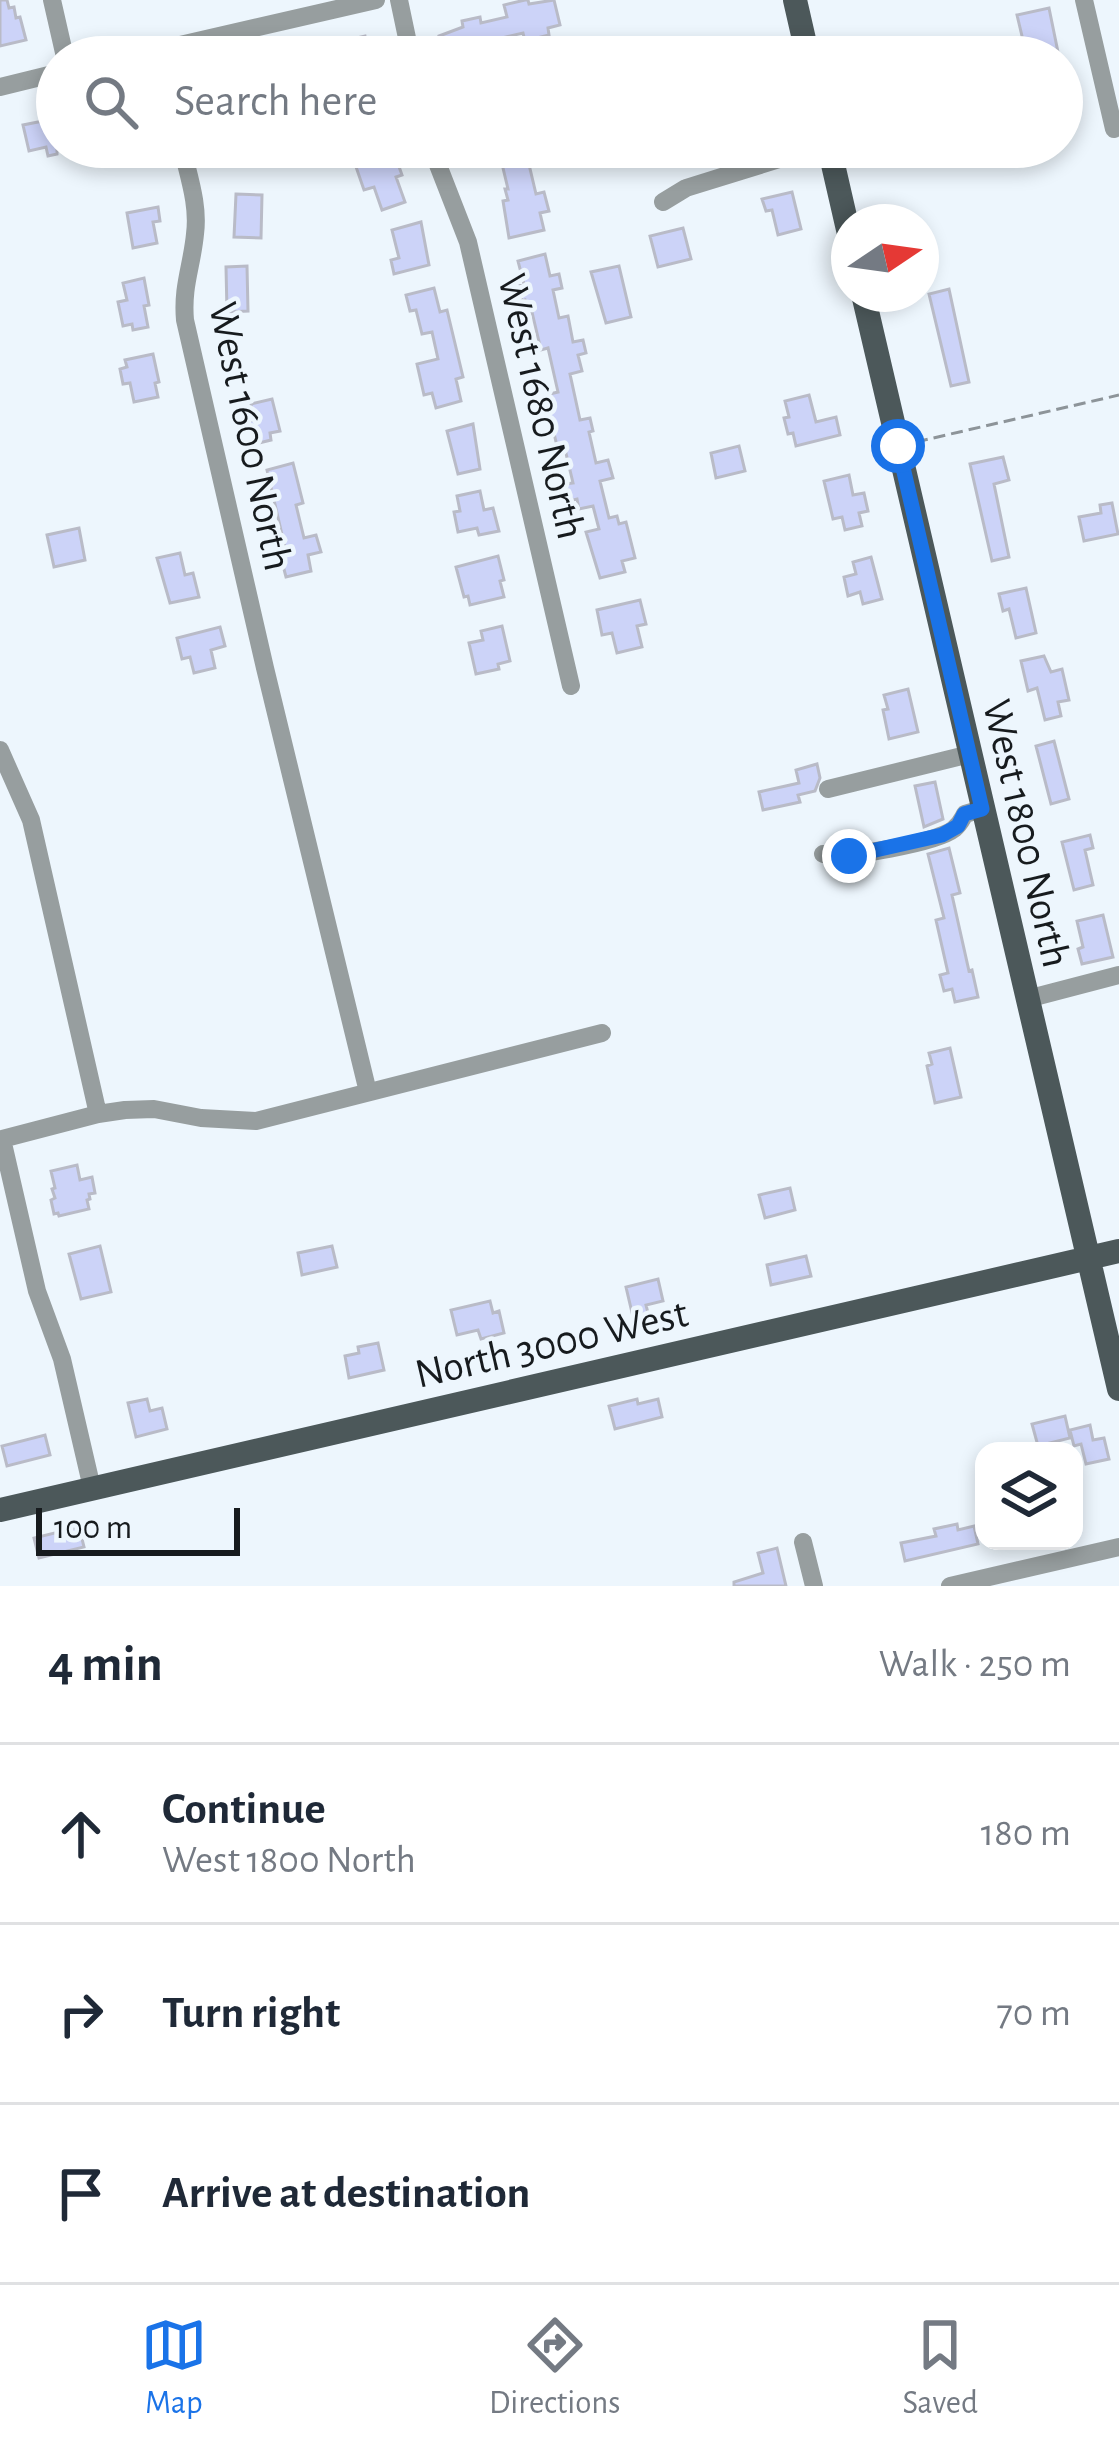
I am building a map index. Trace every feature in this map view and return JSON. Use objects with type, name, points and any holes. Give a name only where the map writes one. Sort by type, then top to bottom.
[{"type":"main road","points":[[794,0],[803,36]]},
{"type":"main road","points":[[834,168],[842,204]]},
{"type":"main road","name":"West 1800 North","points":[[867,312],[1119,1389]]},
{"type":"main road","name":"North 3000 West","points":[[0,1510],[1119,1251]]},
{"type":"street","points":[[52,0],[60,36]]},
{"type":"street","points":[[212,36],[292,9],[376,0]]},
{"type":"street","points":[[399,0],[407,36]]},
{"type":"street","points":[[1084,0],[1114,129]]},
{"type":"street","points":[[0,87],[36,79]]},
{"type":"street","name":"West 1600 North","points":[[187,168],[196,209],[183,294],[185,320],[368,1092]]},
{"type":"street","name":"West 1680 North","points":[[439,168],[468,242],[572,686]]},
{"type":"street","points":[[663,202],[686,188],[750,168]]},
{"type":"street","points":[[0,750],[32,820],[98,1114]]},
{"type":"street","points":[[828,789],[970,754]]},
{"type":"street","points":[[824,854],[849,856],[928,839],[955,828],[964,814],[982,809]]},
{"type":"street","points":[[1027,999],[1119,975]]},
{"type":"street","points":[[92,1488],[70,1388],[37,1291],[2,1139],[98,1114],[154,1109],[256,1121],[602,1033]]},
{"type":"street","points":[[803,1542],[814,1586]]},
{"type":"street","points":[[950,1586],[1119,1547]]},
{"type":"path","points":[[898,446],[1119,395]]},
{"type":"building","points":[[0,0],[14,7],[26,40],[0,46]]},
{"type":"building","points":[[554,0],[560,25],[548,28],[545,36],[439,36],[463,27],[462,21],[480,17],[481,23],[507,17],[504,5]]},
{"type":"building","points":[[1049,8],[1055,36],[1022,36],[1017,15]]},
{"type":"building","points":[[36,122],[36,149],[29,151],[23,125]]},
{"type":"building","points":[[356,168],[400,168],[402,175],[396,177],[405,202],[382,210],[374,187],[364,190]]},
{"type":"building","points":[[503,168],[530,168],[536,194],[544,192],[549,211],[540,213],[544,230],[509,238],[503,201],[508,200]]},
{"type":"building","points":[[792,192],[801,229],[778,235],[772,210],[766,211],[762,199]]},
{"type":"building","points":[[236,194],[262,195],[261,238],[234,237]]},
{"type":"building","points":[[158,207],[160,221],[153,222],[157,243],[133,248],[127,213]]},
{"type":"building","points":[[421,222],[429,265],[394,274],[391,260],[399,258],[392,230]]},
{"type":"building","points":[[683,228],[691,259],[658,267],[650,236]]},
{"type":"building","points":[[545,254],[550,276],[559,274],[562,288],[553,290],[559,318],[568,316],[573,342],[583,340],[586,353],[578,355],[582,371],[570,374],[580,420],[590,418],[596,463],[608,460],[613,478],[600,481],[609,518],[617,516],[619,524],[626,522],[635,558],[622,561],[625,572],[600,578],[586,532],[599,529],[593,506],[579,509],[577,499],[569,501],[565,484],[573,483],[564,445],[557,446],[545,395],[558,392],[548,348],[541,350],[531,308],[522,301],[519,286],[524,284],[518,261]]},
{"type":"building","points":[[247,266],[248,311],[227,312],[226,267]]},
{"type":"building","points":[[619,266],[631,317],[606,323],[591,272]]},
{"type":"building","points":[[144,278],[148,327],[133,330],[132,324],[123,326],[118,302],[127,300],[123,283]]},
{"type":"building","points":[[434,288],[440,312],[447,310],[463,377],[456,379],[461,401],[436,408],[432,393],[424,395],[417,364],[438,359],[432,332],[422,334],[406,295]]},
{"type":"building","points":[[949,289],[969,382],[951,386],[933,312],[939,312],[939,292]]},
{"type":"building","points":[[153,354],[158,397],[134,402],[130,383],[123,384],[120,369],[127,367],[125,360]]},
{"type":"building","points":[[809,395],[816,422],[836,417],[840,435],[796,446],[784,418],[789,417],[785,401]]},
{"type":"building","points":[[272,399],[280,431],[270,433],[271,440],[255,444],[249,421],[254,420],[251,404]]},
{"type":"building","points":[[473,424],[480,469],[458,474],[447,431]]},
{"type":"building","points":[[739,446],[745,471],[716,478],[711,453]]},
{"type":"building","points":[[1003,457],[1009,480],[994,484],[1009,557],[992,561],[970,464]]},
{"type":"building","points":[[293,463],[303,503],[296,505],[304,538],[316,535],[321,552],[308,555],[311,571],[286,577],[280,554],[286,552],[267,470]]},
{"type":"building","points":[[849,475],[853,495],[864,493],[868,511],[859,513],[862,526],[845,530],[842,517],[833,519],[824,481]]},
{"type":"building","points":[[480,491],[484,510],[493,508],[499,531],[458,532],[457,496]]},
{"type":"building","points":[[1112,503],[1118,534],[1084,541],[1079,517],[1101,513],[1100,505]]},
{"type":"building","points":[[79,528],[85,560],[54,567],[47,535]]},
{"type":"building","points":[[180,553],[185,575],[193,573],[199,597],[170,603],[157,558]]},
{"type":"building","points":[[498,556],[504,597],[470,605],[456,567]]},
{"type":"building","points":[[871,557],[882,599],[863,604],[860,592],[848,596],[844,577],[856,574],[853,562]]},
{"type":"building","points":[[1026,588],[1036,633],[1016,638],[1009,609],[1003,611],[999,594]]},
{"type":"building","points":[[640,600],[646,624],[637,626],[642,647],[617,653],[612,633],[602,635],[597,610]]},
{"type":"building","points":[[502,626],[510,661],[476,674],[469,643],[483,640],[481,631]]},
{"type":"building","points":[[220,627],[225,646],[211,650],[215,668],[194,673],[190,657],[182,659],[177,638]]},
{"type":"building","points":[[1044,656],[1051,672],[1062,669],[1069,700],[1058,702],[1061,716],[1045,720],[1037,688],[1028,691],[1021,661]]},
{"type":"building","points":[[908,689],[918,732],[889,739],[884,695]]},
{"type":"building","points":[[1054,741],[1069,799],[1051,804],[1036,746]]},
{"type":"building","points":[[817,764],[820,778],[815,791],[798,795],[800,802],[763,810],[759,792],[799,783],[796,770]]},
{"type":"building","points":[[935,782],[943,819],[924,827],[915,786]]},
{"type":"building","points":[[1090,835],[1093,848],[1085,850],[1093,885],[1074,890],[1062,842]]},
{"type":"building","points":[[949,848],[960,893],[952,895],[978,997],[955,1002],[952,989],[944,991],[940,975],[948,973],[936,920],[944,918],[928,854]]},
{"type":"building","points":[[1103,915],[1113,957],[1082,964],[1077,921]]},
{"type":"building","points":[[950,1048],[961,1097],[935,1103],[929,1053]]},
{"type":"building","points":[[77,1165],[80,1180],[92,1177],[95,1193],[89,1194],[89,1209],[54,1214],[51,1171]]},
{"type":"building","points":[[790,1188],[795,1210],[765,1218],[759,1195]]},
{"type":"building","points":[[100,1246],[111,1292],[81,1299],[69,1254]]},
{"type":"building","points":[[332,1246],[337,1267],[302,1275],[298,1253]]},
{"type":"building","points":[[806,1256],[811,1276],[771,1285],[767,1265]]},
{"type":"building","points":[[658,1279],[663,1301],[646,1305],[648,1313],[633,1317],[626,1287]]},
{"type":"building","points":[[490,1301],[493,1313],[499,1311],[504,1333],[481,1339],[478,1330],[457,1335],[451,1310]]},
{"type":"building","points":[[378,1343],[384,1370],[349,1378],[345,1356],[359,1353],[358,1347]]},
{"type":"building","points":[[147,1399],[150,1411],[162,1408],[167,1429],[136,1437],[128,1403]]},
{"type":"building","points":[[637,1399],[638,1404],[658,1399],[662,1417],[615,1429],[609,1406]]},
{"type":"building","points":[[1065,1416],[1070,1438],[1037,1442],[1032,1424]]},
{"type":"building","points":[[1090,1425],[1093,1440],[1104,1438],[1109,1459],[1086,1464],[1083,1442],[1073,1442],[1070,1430]]},
{"type":"building","points":[[45,1435],[50,1455],[7,1466],[2,1446]]},
{"type":"building","points":[[974,1526],[975,1545],[905,1561],[901,1543],[936,1536],[934,1529]]},
{"type":"building","points":[[79,1527],[84,1547],[39,1558],[34,1538]]},
{"type":"building","points":[[777,1548],[786,1586],[734,1586],[734,1582],[763,1573],[758,1553]]},
{"type":"route","points":[[849,856],[942,835],[958,826],[964,814],[982,809],[898,446]]}]
